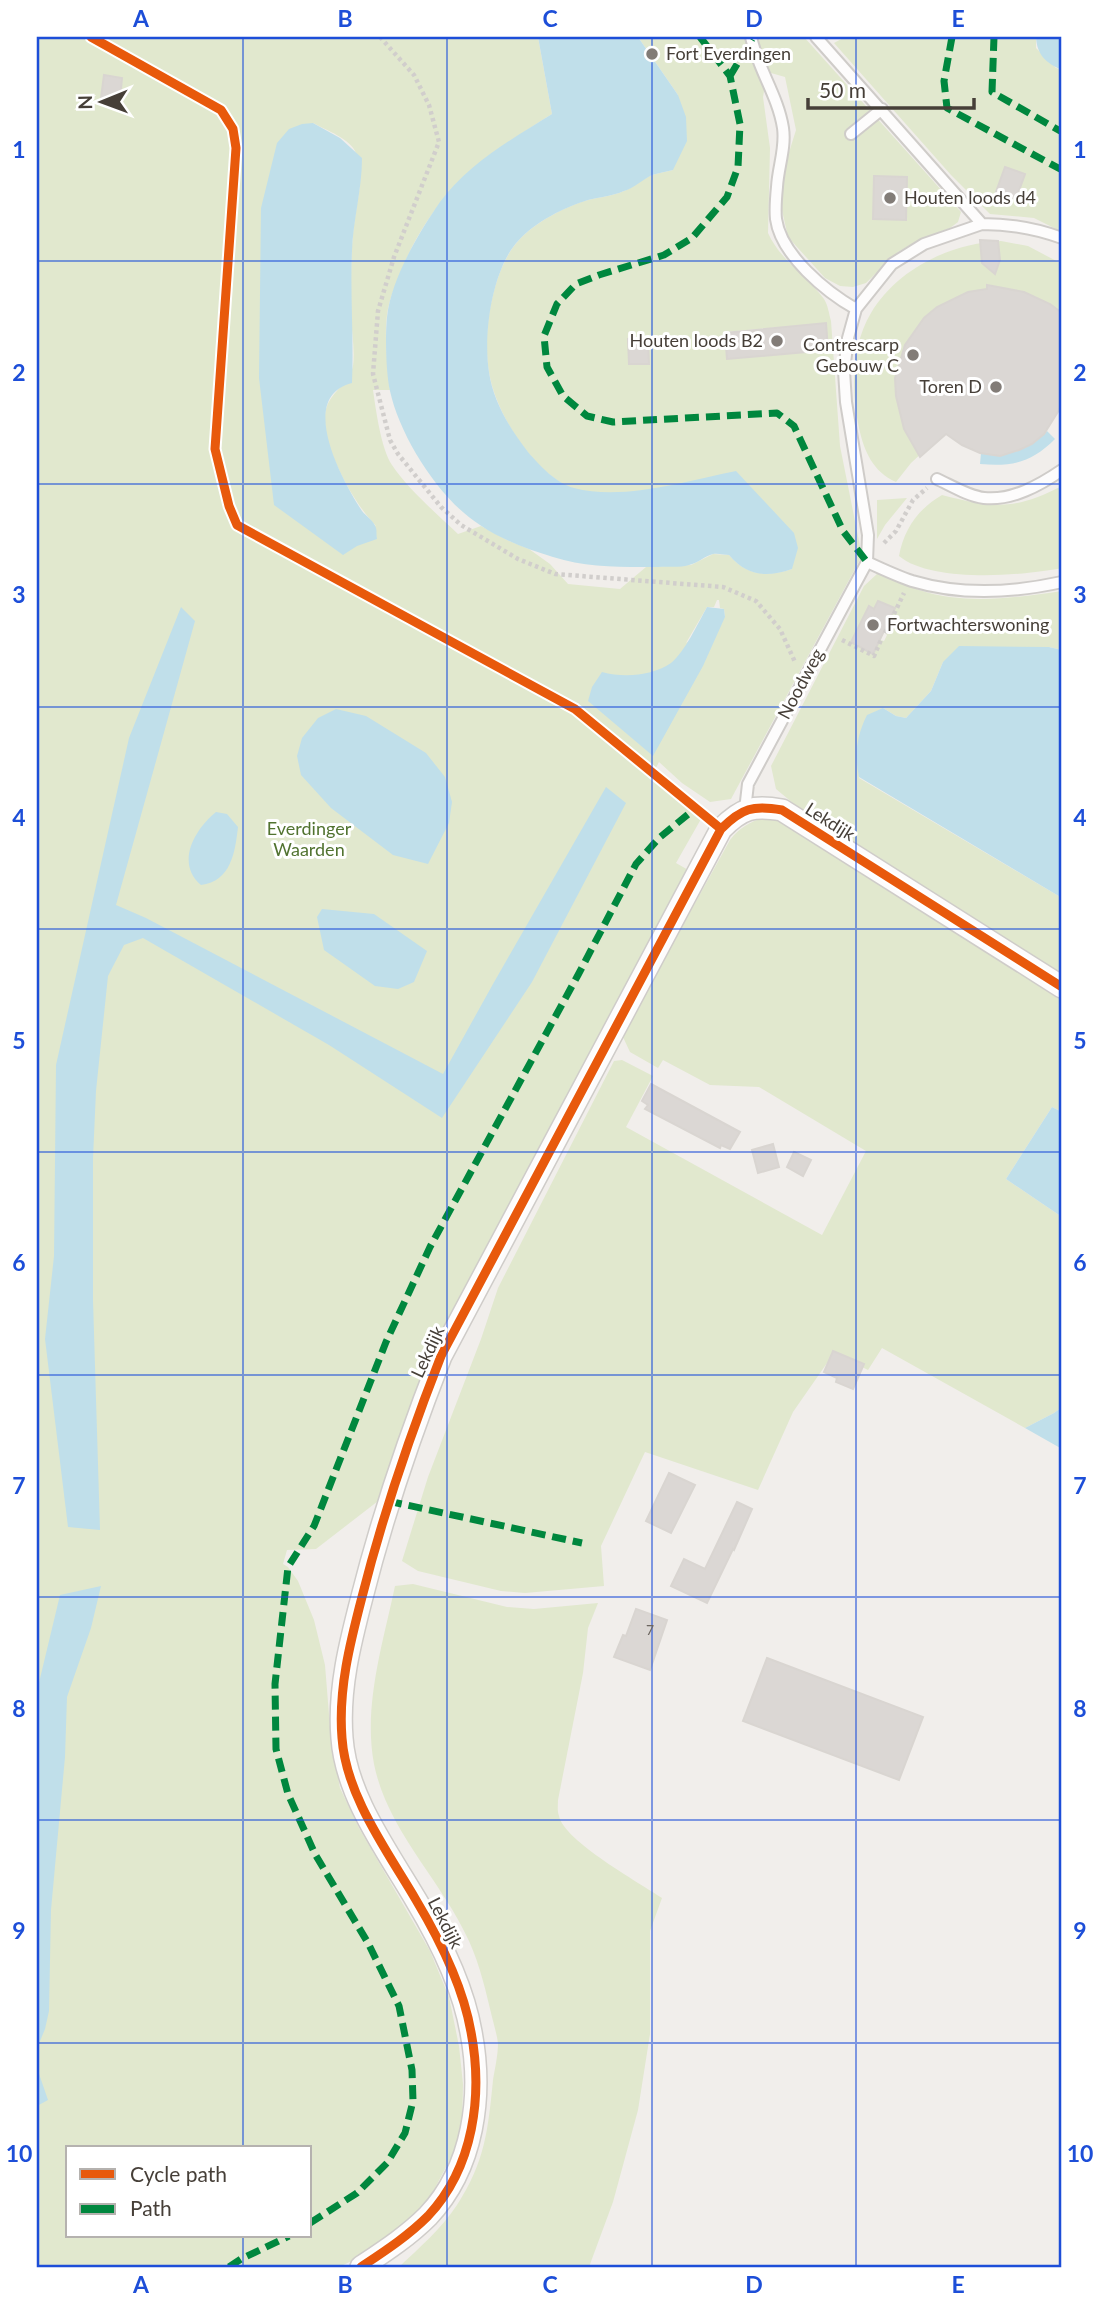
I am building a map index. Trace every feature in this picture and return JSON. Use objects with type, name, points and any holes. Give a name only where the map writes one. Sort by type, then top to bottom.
[{"type":"street","name":"Lekdijk","points":[[361,2267],[401,2241],[429,2214],[451,2185],[469,2143],[476,2082],[471,2031],[454,1974],[418,1903],[376,1836],[347,1769],[342,1739],[343,1690],[350,1645],[408,1441],[441,1356],[721,829],[731,818],[745,810],[760,807],[782,810],[1062,987]]},
{"type":"lane","points":[[751,37],[776,103],[783,130],[776,219],[783,243],[836,298],[856,309]]},
{"type":"lane","points":[[816,37],[982,224]]},
{"type":"lane","points":[[851,134],[882,109]]},
{"type":"lane","points":[[1062,238],[1036,228],[982,224],[924,244],[892,264],[856,309],[848,338],[844,371],[846,402],[868,535],[867,562],[910,580],[939,588],[965,591],[1000,591],[1062,582]]},
{"type":"lane","points":[[937,479],[983,498],[1004,498],[1041,485],[1062,470]]},
{"type":"lane","name":"Noodweg","points":[[745,810],[748,784],[867,562]]},
{"type":"path","points":[[380,37],[414,75],[429,105],[439,142],[394,257],[378,311],[373,374],[390,440],[398,454],[441,507],[461,525],[518,559],[555,574],[723,587],[756,601],[780,629],[796,663]]},
{"type":"path","points":[[867,562],[896,531],[913,500],[937,479]]},
{"type":"path","points":[[885,633],[900,603]]},
{"type":"path","points":[[851,644],[874,656],[881,640]]},
{"type":"green space","name":"Everdinger Waarden","points":[[37,37],[538,37],[552,114],[483,161],[463,178],[429,218],[402,269],[391,297],[386,334],[390,390],[373,390],[374,398],[382,440],[392,465],[414,492],[458,534],[481,526],[529,549],[550,564],[568,584],[620,589],[646,567],[691,565],[713,554],[729,555],[743,567],[758,573],[792,569],[622,493],[588,492],[569,487],[541,467],[507,421],[489,372],[488,321],[496,284],[510,252],[525,234],[542,221],[579,203],[620,193],[652,175],[673,170],[678,95],[638,37],[804,37],[961,212],[958,222],[950,228],[920,239],[898,252],[866,283],[853,287],[840,286],[825,278],[788,237],[781,206],[786,162],[796,130],[785,77],[771,73],[768,68],[763,97],[770,148],[768,233],[779,251],[824,299],[827,307],[831,321],[840,446],[862,556],[731,799],[710,802],[682,783],[659,762],[651,777],[701,819],[676,863],[690,871],[382,1498],[316,1549],[287,1550],[283,1564],[298,1581],[314,1620],[325,1665],[331,1739],[340,1788],[359,1828],[430,1951],[449,1997],[463,2084],[462,2128],[455,2150],[425,2207],[360,2257],[339,2267],[37,2267]],"holes":[[[313,123],[349,143],[356,153],[360,168],[351,264],[353,366],[329,401],[325,419],[326,435],[339,469],[357,502],[376,526],[306,493]],[[826,323],[828,350],[727,359],[725,332]],[[717,600],[720,608],[724,609],[725,617],[686,643],[707,607],[714,607]]]},
{"type":"green space","points":[[845,37],[1036,37],[1036,48],[1056,68],[1062,70],[1062,232],[1034,218],[990,214],[951,175],[834,43]],"holes":[[[1005,168],[1025,174],[1016,199],[996,192]]]},
{"type":"green space","points":[[1001,241],[1028,246],[1062,264],[1062,343],[1053,332],[911,463],[896,482],[881,473],[871,460],[859,428],[854,369],[864,326],[882,297],[910,271],[963,247]]},
{"type":"green space","points":[[1062,486],[1062,568],[1001,575],[954,574],[914,565],[899,556],[904,537],[913,521],[942,495],[975,503],[1003,505],[1030,500]]},
{"type":"green space","points":[[907,498],[885,525],[877,539],[877,500]]},
{"type":"green space","points":[[878,573],[936,595],[972,599],[1009,598],[1062,591],[1062,650],[1049,647],[943,662],[931,691],[906,718],[896,716],[883,708],[859,778],[1062,898],[1062,975],[794,804],[776,789],[771,766],[864,586]],"holes":[[[869,606],[890,618],[884,632],[887,635],[884,641],[880,640],[873,654],[851,642]]]},
{"type":"green space","points":[[770,815],[782,817],[1062,1001],[1062,1112],[1052,1107],[1006,1179],[1062,1217],[1062,1407],[1025,1428],[882,1348],[868,1370],[834,1353],[793,1412],[758,1490],[645,1452],[601,1546],[604,1586],[525,1593],[501,1591],[418,1571],[402,1561],[428,1477],[498,1288],[614,1061],[622,1060],[653,1076],[626,1127],[822,1235],[866,1151],[759,1087],[710,1085],[663,1060],[658,1068],[630,1052],[622,1035],[730,840],[743,827]]},
{"type":"green space","points":[[413,1584],[507,1607],[534,1609],[598,1603],[588,1628],[583,1673],[558,1800],[558,1814],[564,1826],[588,1849],[662,1898],[650,1931],[650,2034],[638,2110],[613,2202],[589,2267],[399,2267],[444,2222],[474,2174],[487,2130],[498,2043],[482,1979],[469,1941],[391,1811],[374,1764],[371,1720],[380,1652],[395,1586]]},
{"type":"water","points":[[538,37],[638,37],[678,95],[686,117],[687,141],[673,170],[652,175],[620,193],[588,200],[560,211],[533,227],[510,252],[496,284],[487,339],[489,372],[498,404],[515,434],[533,457],[555,478],[574,488],[634,491],[736,471],[794,533],[798,548],[792,569],[774,574],[758,573],[743,567],[729,555],[717,554],[682,566],[605,566],[566,561],[497,535],[465,514],[437,484],[412,447],[390,391],[386,334],[394,287],[423,227],[451,188],[492,153],[552,114]]},
{"type":"water","points":[[1036,37],[1062,37],[1062,70],[1043,58]]},
{"type":"water","points":[[313,123],[340,138],[362,158],[352,251],[352,383],[336,391],[327,405],[326,422],[336,461],[354,498],[375,525],[377,539],[357,546],[343,555],[274,505],[259,378],[261,208],[277,143],[289,129]]},
{"type":"water","points":[[1047,431],[1055,439],[1030,458],[1002,465],[980,464],[981,453],[1017,450],[1040,438]]},
{"type":"water","points":[[181,607],[195,621],[116,905],[146,918],[443,1074],[606,787],[626,803],[532,982],[442,1118],[329,1045],[143,938],[124,945],[108,976],[96,1091],[93,1158],[93,1300],[100,1530],[68,1527],[45,1339],[54,1256],[56,1065],[129,738]]},
{"type":"water","points":[[707,607],[724,609],[725,617],[703,666],[653,756],[588,701],[592,687],[602,672],[638,675],[671,663],[686,645]]},
{"type":"water","points":[[959,646],[1049,647],[1062,650],[1062,898],[859,777],[857,745],[867,715],[883,708],[896,716],[906,718],[931,691],[943,662]]},
{"type":"water","points":[[336,709],[366,716],[426,753],[445,777],[452,802],[449,823],[428,864],[393,855],[331,808],[301,775],[297,756],[302,738],[318,718]]},
{"type":"water","points":[[216,812],[227,814],[238,827],[233,856],[219,878],[201,885],[189,867],[191,847],[201,827]]},
{"type":"water","points":[[322,909],[374,914],[427,951],[414,982],[398,989],[375,986],[324,950],[317,917]]},
{"type":"water","points":[[1052,1107],[1062,1112],[1062,1217],[1006,1179]]},
{"type":"water","points":[[1062,1407],[1062,1449],[1025,1428],[1054,1413]]},
{"type":"water","points":[[101,1586],[91,1628],[67,1697],[65,1757],[51,1910],[49,2011],[38,2046],[37,2068],[37,1691],[60,1595]]},
{"type":"water","points":[[37,2068],[48,2100],[37,2106]]},
{"type":"building","points":[[104,75],[122,78],[120,100],[101,98]]},
{"type":"building","points":[[1005,167],[1025,174],[1016,199],[996,192]]},
{"type":"building","name":"Houten loods d4","points":[[874,176],[907,177],[906,220],[873,219]]},
{"type":"building","points":[[980,240],[998,241],[1000,260],[995,274],[982,263]]},
{"type":"building","points":[[987,285],[1024,292],[1062,313],[1062,398],[1059,410],[1044,434],[1019,450],[1000,456],[980,453],[946,434],[920,457],[904,429],[896,396],[895,378],[905,345],[924,318],[937,307],[968,292],[987,289]]},
{"type":"building","name":"Houten loods B2","points":[[826,323],[828,350],[727,359],[725,333]]},
{"type":"building","points":[[648,338],[649,364],[629,364],[628,339]]},
{"type":"building","name":"Fortwachterswoning","points":[[878,601],[895,608],[873,654],[851,642],[869,606],[874,609]]},
{"type":"building","points":[[651,1084],[740,1132],[730,1149],[721,1145],[720,1148],[645,1109],[648,1105],[642,1101]]},
{"type":"building","points":[[773,1144],[779,1167],[758,1173],[752,1150]]},
{"type":"building","points":[[794,1152],[811,1160],[803,1176],[787,1167]]},
{"type":"building","points":[[833,1351],[864,1364],[853,1389],[836,1382],[837,1378],[824,1372]]},
{"type":"building","points":[[669,1473],[695,1485],[671,1533],[646,1521]]},
{"type":"building","points":[[737,1502],[752,1509],[707,1603],[671,1586],[684,1559],[705,1569]]},
{"type":"building","points":[[636,1609],[667,1620],[650,1670],[614,1657],[623,1635],[626,1636]]},
{"type":"building","points":[[767,1658],[923,1717],[899,1780],[743,1721]]},
{"type":"marked path","points":[[700,37],[730,76],[740,124],[738,167],[727,197],[692,238],[664,255],[576,284],[557,304],[544,336],[547,367],[563,396],[587,416],[613,422],[777,413],[794,426],[843,531],[867,562]]},
{"type":"marked path","points":[[952,37],[944,81],[947,108],[1062,170]]},
{"type":"marked path","points":[[994,37],[992,92],[1062,132]]},
{"type":"marked path","points":[[730,76],[752,39]]},
{"type":"marked path","points":[[312,2222],[357,2193],[387,2163],[405,2133],[413,2101],[412,2070],[399,2006],[368,1943],[315,1854],[288,1794],[276,1749],[275,1684],[288,1567],[314,1526],[386,1342],[430,1247],[636,864],[659,838],[697,807]]},
{"type":"marked path","points":[[388,1501],[582,1543]]},
{"type":"marked path","points":[[229,2267],[285,2238]]},
{"type":"cycle path","points":[[91,37],[221,110],[233,129],[236,148],[215,449],[229,506],[237,525],[575,709],[721,829]]},
{"type":"cycle path","points":[[361,2267],[412,2230],[444,2197],[465,2153],[475,2105],[476,2080],[471,2032],[456,1981],[434,1931],[370,1823],[351,1781],[345,1760],[342,1702],[346,1667],[358,1614],[398,1475],[441,1356],[721,829],[735,816],[748,810],[782,810],[1062,987]]},
{"type":"place","name":"Fort Everdingen","points":[[652,54]]},
{"type":"place","name":"Houten loods d4","points":[[890,198]]},
{"type":"place","name":"Houten loods B2","points":[[777,341]]},
{"type":"place","name":"Contrescarp Gebouw C","points":[[913,355]]},
{"type":"place","name":"Toren D","points":[[996,387]]},
{"type":"place","name":"Fortwachterswoning","points":[[873,625]]}]
